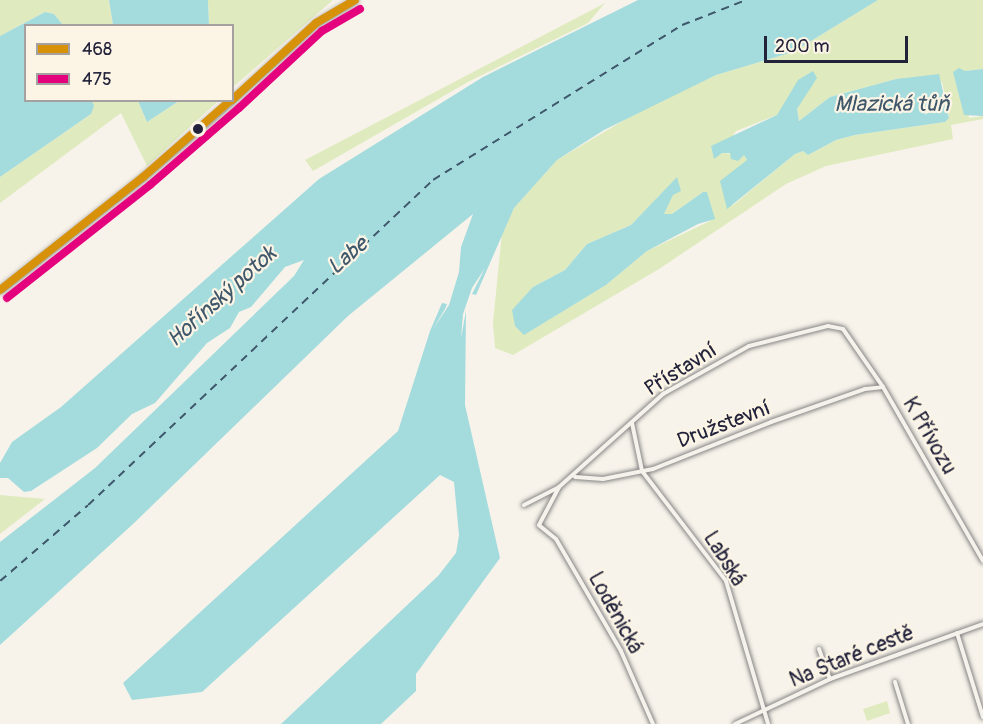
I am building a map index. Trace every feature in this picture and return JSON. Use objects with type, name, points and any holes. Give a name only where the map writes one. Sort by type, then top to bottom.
[{"type":"street","points":[[234,98],[316,23],[355,0]]},
{"type":"street","points":[[0,290],[143,177],[230,102]]},
{"type":"street","name":"Přístavní","points":[[524,505],[574,477],[663,394],[749,346],[828,326],[843,329]]},
{"type":"street","name":"K Přívozu","points":[[843,329],[882,387],[983,561]]},
{"type":"street","name":"Družstevní","points":[[574,477],[603,479],[642,471],[865,389],[882,387]]},
{"type":"street","name":"Labská","points":[[632,423],[642,471],[726,581],[768,724]]},
{"type":"street","name":"Přístavní","points":[[539,525],[559,487]]},
{"type":"street","name":"Loděnická","points":[[539,525],[556,539],[615,641],[653,724]]},
{"type":"street","name":"Na Staré cestě","points":[[735,724],[830,679],[983,624]]},
{"type":"street","points":[[957,633],[983,717]]},
{"type":"street","points":[[819,649],[830,679]]},
{"type":"street","points":[[895,682],[908,724]]},
{"type":"green space","points":[[0,0],[109,0],[113,24],[62,24],[54,14],[45,12],[0,36]]},
{"type":"green space","points":[[208,0],[333,0],[234,86],[234,24],[209,24]]},
{"type":"green space","points":[[878,0],[983,0],[983,69],[965,71],[969,118],[983,116],[983,119],[951,125],[953,139],[826,166],[786,184],[659,269],[513,355],[495,348],[493,323],[502,232],[514,208],[557,160],[653,103],[716,75],[793,52]],"holes":[[[896,79],[942,82],[949,116],[945,122],[855,135],[836,140],[808,155],[803,151],[795,154],[732,206],[747,160],[744,155],[722,153],[736,131],[777,115],[784,110],[790,93],[810,85],[797,109],[799,121],[830,97]],[[677,178],[664,214],[672,214],[703,192],[710,221],[647,251],[606,285],[525,334],[515,326],[533,287],[565,270],[587,244],[631,225]]]},
{"type":"green space","points":[[605,3],[588,23],[468,82],[313,171],[305,160]]},
{"type":"green space","points":[[92,102],[138,102],[147,122],[177,102],[217,102],[147,166],[121,113],[0,203],[0,177],[91,114]]},
{"type":"green space","points":[[0,495],[45,499],[0,534]]},
{"type":"green space","points":[[887,701],[890,713],[867,721],[863,709]]},
{"type":"water","points":[[109,0],[208,0],[209,24],[113,24]]},
{"type":"water","points":[[638,0],[878,0],[793,52],[716,75],[604,130],[557,160],[514,208],[476,295],[472,294],[485,268],[472,288],[463,314],[461,338],[466,311],[465,405],[500,558],[416,674],[416,691],[381,724],[281,724],[438,576],[456,553],[459,535],[454,482],[440,475],[202,692],[132,700],[123,683],[398,431],[430,331],[442,303],[447,304],[433,329],[449,305],[459,272],[461,247],[473,214],[348,316],[133,524],[0,645],[0,542],[95,468],[294,276],[304,260],[285,267],[251,307],[239,312],[230,328],[207,343],[155,403],[132,414],[97,448],[31,491],[24,492],[8,478],[0,478],[0,463],[12,442],[61,407],[319,179],[483,77]]},
{"type":"water","points":[[45,12],[54,14],[62,24],[24,24],[24,102],[92,102],[94,106],[91,114],[0,177],[0,36]]},
{"type":"water","name":"Mlazická tůň","points":[[959,68],[965,71],[983,69],[983,116],[964,115],[953,72]]},
{"type":"water","name":"Mlazická tůň","points":[[813,71],[817,78],[797,109],[799,121],[830,97],[896,79],[939,74],[949,118],[945,122],[855,135],[836,140],[808,155],[803,151],[795,154],[727,209],[720,181],[747,160],[744,155],[738,161],[731,159],[730,153],[722,153],[714,159],[711,146],[777,115],[798,80]]},
{"type":"water","points":[[138,102],[177,102],[147,122]]},
{"type":"water","points":[[677,177],[681,191],[673,195],[664,214],[672,214],[703,192],[707,192],[715,219],[698,224],[647,251],[606,285],[524,335],[515,326],[512,310],[533,287],[565,270],[587,244],[631,225]]},
{"type":"ferry route","points":[[0,581],[88,505],[433,180],[682,25],[746,0]]},
{"type":"transit line","name":"468","points":[[234,98],[316,23],[355,0]]},
{"type":"transit line","name":"475","points":[[239,108],[322,31],[360,9]]},
{"type":"transit line","name":"468","points":[[0,290],[143,177],[229,102]]},
{"type":"transit line","name":"475","points":[[7,298],[150,185],[239,108]]},
{"type":"water label","name":"Labe","points":[[348,256]]},
{"type":"water label","name":"Hořínský potok","points":[[222,297]]}]
